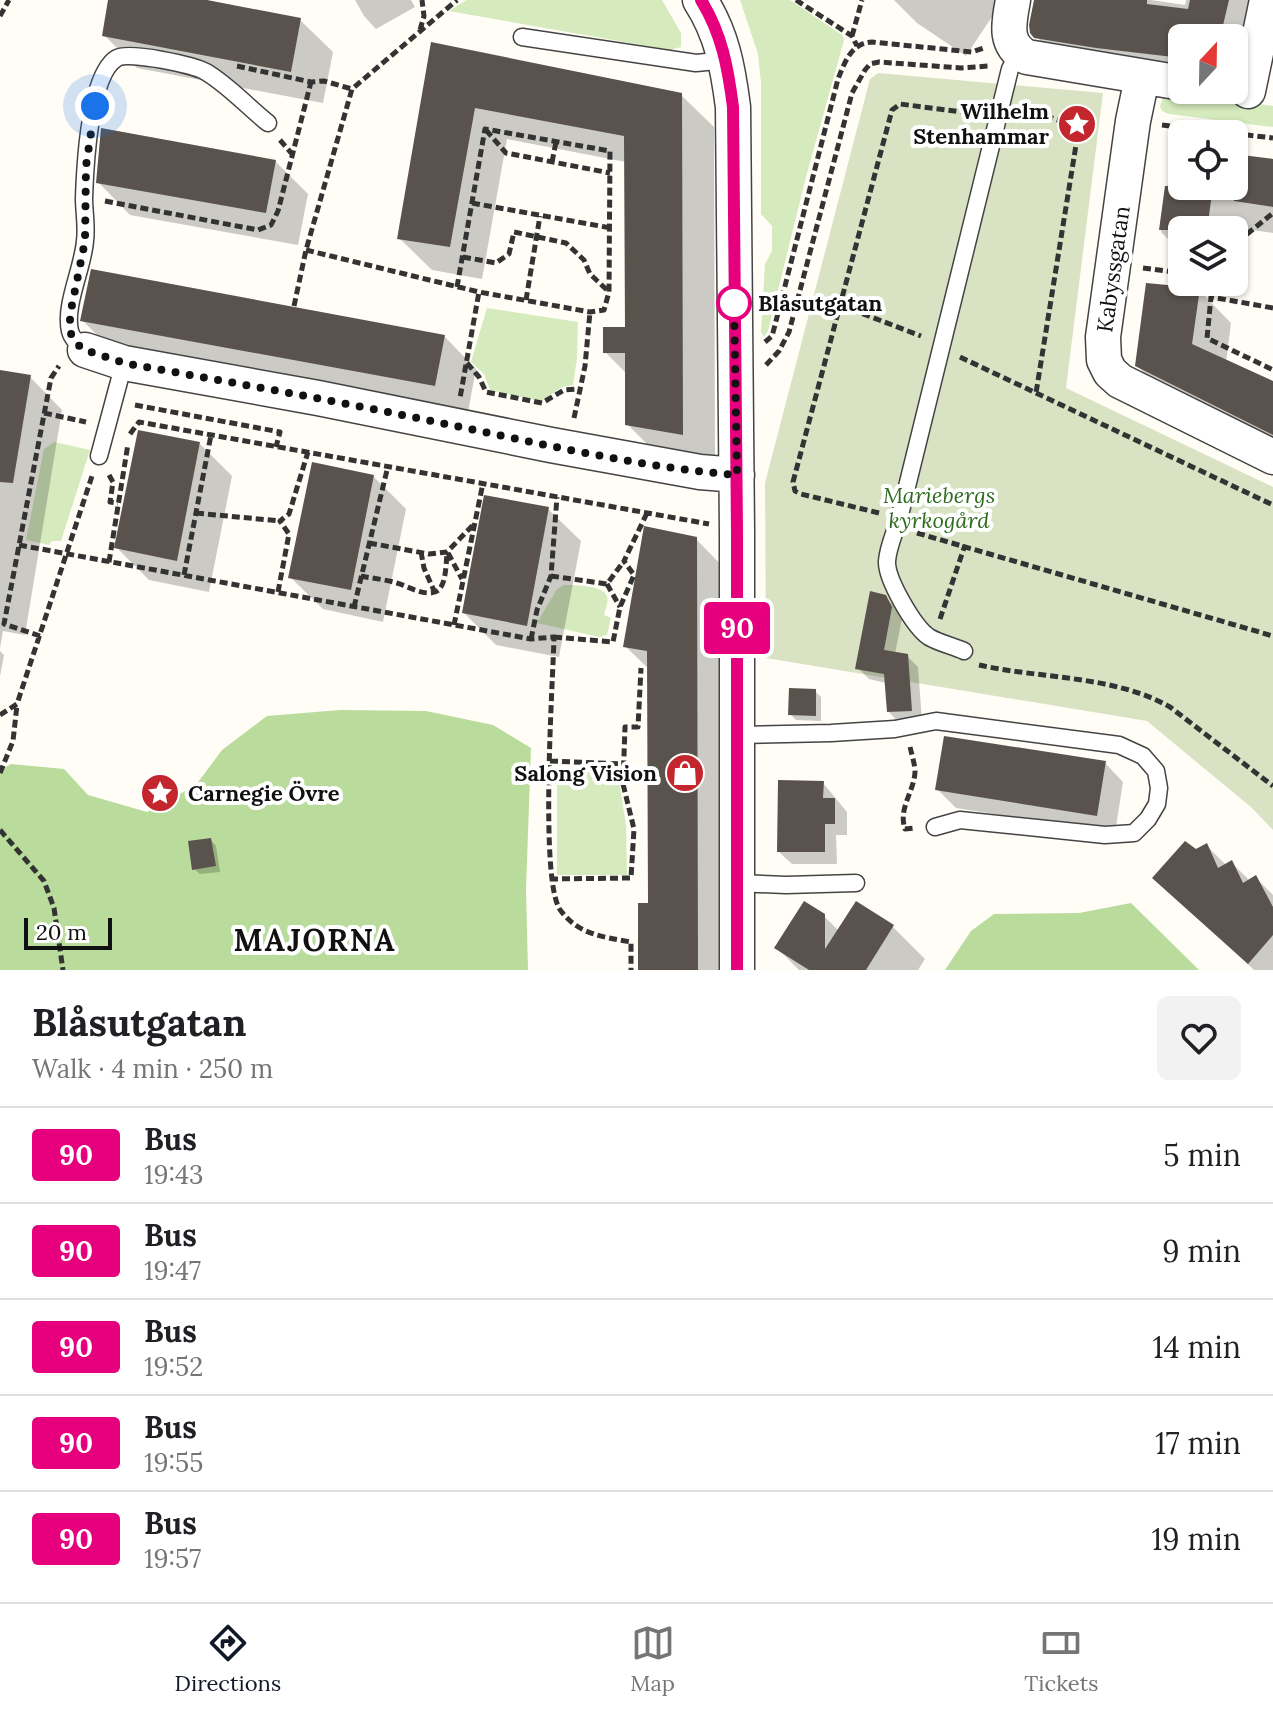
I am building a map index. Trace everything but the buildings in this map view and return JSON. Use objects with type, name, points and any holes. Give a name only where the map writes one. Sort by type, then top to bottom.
[{"type":"street","points":[[700,0],[722,45],[734,130],[737,970]]},
{"type":"street","points":[[1013,0],[1005,56],[1168,81]]},
{"type":"street","points":[[1252,92],[1267,0]]},
{"type":"street","name":"Kabyssgatan","points":[[1142,78],[1133,121],[1103,337],[1104,360],[1110,372],[1139,392],[1273,457]]},
{"type":"street","points":[[85,350],[124,363],[551,445],[700,472],[737,475]]},
{"type":"lane","points":[[522,37],[696,63],[722,45]]},
{"type":"lane","points":[[85,350],[70,332],[70,324],[85,241],[84,197],[90,127],[99,85],[106,69],[117,58],[131,54],[205,71],[268,123]]},
{"type":"lane","points":[[964,651],[928,636],[915,622],[887,569],[887,557],[1000,112],[1005,56]]},
{"type":"lane","points":[[99,456],[124,363]]},
{"type":"lane","points":[[737,735],[895,729],[936,721],[1119,745],[1143,756],[1156,771],[1159,788],[1157,804],[1134,833],[1105,835],[960,820],[935,827]]},
{"type":"lane","points":[[736,883],[856,883]]},
{"type":"path","points":[[0,16],[9,0]]},
{"type":"path","points":[[420,31],[424,16],[422,0]]},
{"type":"path","points":[[294,306],[306,250],[352,89],[457,0]]},
{"type":"path","points":[[796,0],[852,36],[857,46]]},
{"type":"path","points":[[852,36],[862,0]]},
{"type":"path","points":[[759,347],[772,336],[838,79],[846,59],[857,46],[872,42],[1005,56]]},
{"type":"path","points":[[759,369],[779,351],[789,332],[848,106],[855,85],[865,70],[870,64],[879,62],[978,69],[1005,56]]},
{"type":"path","points":[[205,71],[229,65],[311,82],[324,81],[352,89]]},
{"type":"path","points":[[84,197],[258,230],[271,225],[278,211],[311,82]]},
{"type":"path","points":[[1036,393],[1048,334],[1076,134],[1067,122],[1000,112],[900,104],[891,116],[793,487],[801,494],[965,545],[1273,636]]},
{"type":"path","points":[[1133,121],[1273,138]]},
{"type":"path","points":[[306,250],[479,292],[590,312],[604,310],[609,292],[610,151],[485,129]]},
{"type":"path","points":[[457,287],[485,129]]},
{"type":"path","points":[[485,129],[506,153],[610,173]]},
{"type":"path","points":[[552,162],[556,142]]},
{"type":"path","points":[[472,203],[611,228]]},
{"type":"path","points":[[1248,233],[1273,213]]},
{"type":"path","points":[[526,300],[540,216]]},
{"type":"path","points":[[463,257],[496,263],[509,254],[514,232],[537,236],[566,243],[584,260],[590,274],[609,292]]},
{"type":"path","points":[[1136,267],[1168,271]]},
{"type":"path","points":[[458,410],[479,292]]},
{"type":"path","points":[[1273,308],[1211,297],[1207,338],[1273,370]]},
{"type":"path","points":[[840,305],[942,346],[1273,505]]},
{"type":"path","points":[[571,432],[585,366],[590,312]]},
{"type":"path","points":[[40,636],[4,624],[51,378],[58,366],[85,350]]},
{"type":"path","points":[[467,363],[486,392],[542,403],[564,390],[580,389]]},
{"type":"path","points":[[115,401],[280,432],[276,447]]},
{"type":"path","points":[[44,413],[107,427]]},
{"type":"path","points":[[109,562],[130,433],[139,422],[712,525]]},
{"type":"path","points":[[184,575],[211,435]]},
{"type":"path","points":[[196,513],[280,521],[289,514],[308,452]]},
{"type":"path","points":[[0,773],[13,741],[17,704],[99,456]]},
{"type":"path","points":[[354,607],[388,466]]},
{"type":"path","points":[[113,482],[110,502],[118,503]]},
{"type":"path","points":[[454,625],[483,483]]},
{"type":"path","points":[[531,639],[537,610],[551,576],[557,497]]},
{"type":"path","points":[[607,584],[624,561],[647,513]]},
{"type":"path","points":[[278,593],[289,534],[280,521]]},
{"type":"path","points":[[361,576],[404,585],[424,595],[435,593],[442,584],[447,552],[475,523]]},
{"type":"path","points":[[369,543],[421,552],[447,552]]},
{"type":"path","points":[[19,545],[531,639],[554,637],[613,642],[620,607],[634,575],[624,561]]},
{"type":"path","points":[[928,636],[941,617],[965,545]]},
{"type":"path","points":[[421,552],[435,593]]},
{"type":"path","points":[[447,552],[457,565],[463,581]]},
{"type":"path","points":[[551,576],[607,584]]},
{"type":"path","points":[[607,584],[620,607]]},
{"type":"path","points":[[554,637],[550,879],[559,910],[587,934],[631,942],[631,970]]},
{"type":"path","points":[[964,651],[964,662],[1117,687],[1154,698],[1273,786]]},
{"type":"path","points":[[638,727],[641,668]]},
{"type":"path","points":[[0,715],[17,704]]},
{"type":"path","points":[[550,879],[631,878],[634,829],[623,784],[625,727],[648,727]]},
{"type":"path","points":[[550,761],[624,764]]},
{"type":"path","points":[[903,824],[904,809],[915,774]]},
{"type":"path","points":[[0,830],[44,881],[54,908],[63,970]]},
{"type":"green space","points":[[466,0],[662,0],[681,33],[681,47],[670,50],[449,11]]},
{"type":"green space","points":[[740,0],[790,0],[842,35],[844,40],[764,337],[761,332],[765,264],[772,251],[772,226],[761,214],[761,83],[758,54]]},
{"type":"green space","name":"Mariebergs kyrkogård","points":[[878,73],[1103,93],[1066,388],[1273,487],[1273,830],[1252,808],[1147,721],[766,658],[765,483],[870,79]]},
{"type":"green space","points":[[1168,94],[1168,104],[1248,103],[1273,106],[1273,127],[1248,124],[1248,120],[1169,114],[1162,111],[1160,106],[1164,95]]},
{"type":"green space","points":[[487,308],[578,322],[573,385],[562,387],[541,401],[490,390],[484,374],[471,362]]},
{"type":"green space","points":[[54,442],[90,450],[61,541],[52,541],[49,545],[26,540],[44,449]]},
{"type":"green space","points":[[564,585],[588,586],[604,592],[608,601],[604,615],[611,618],[607,635],[599,637],[537,623],[557,589]]},
{"type":"green space","points":[[340,710],[426,711],[493,725],[531,748],[526,890],[528,970],[0,970],[0,770],[11,764],[64,769],[88,795],[147,812],[196,785],[222,750],[267,716]]},
{"type":"green space","points":[[557,767],[617,768],[626,825],[627,875],[557,875]]},
{"type":"green space","points":[[1131,903],[1199,970],[945,970],[971,931],[994,914],[1079,913]]},
{"type":"bus line","name":"90","points":[[701,0],[717,30],[727,60],[733,107],[737,970]]},
{"type":"place","name":"Wilhelm Stenhammar","points":[[1077,124]]},
{"type":"place","name":"Blåsutgatan","points":[[734,303]]},
{"type":"place","name":"Salong Vision","points":[[685,773]]},
{"type":"place","name":"Carnegie Övre","points":[[160,793]]},
{"type":"district","name":"MAJORNA","points":[[315,940]]},
{"type":"route","points":[[95,106],[86,166],[85,241],[70,315],[70,332],[77,344],[98,356],[551,445],[700,472],[737,475],[734,303]]}]
